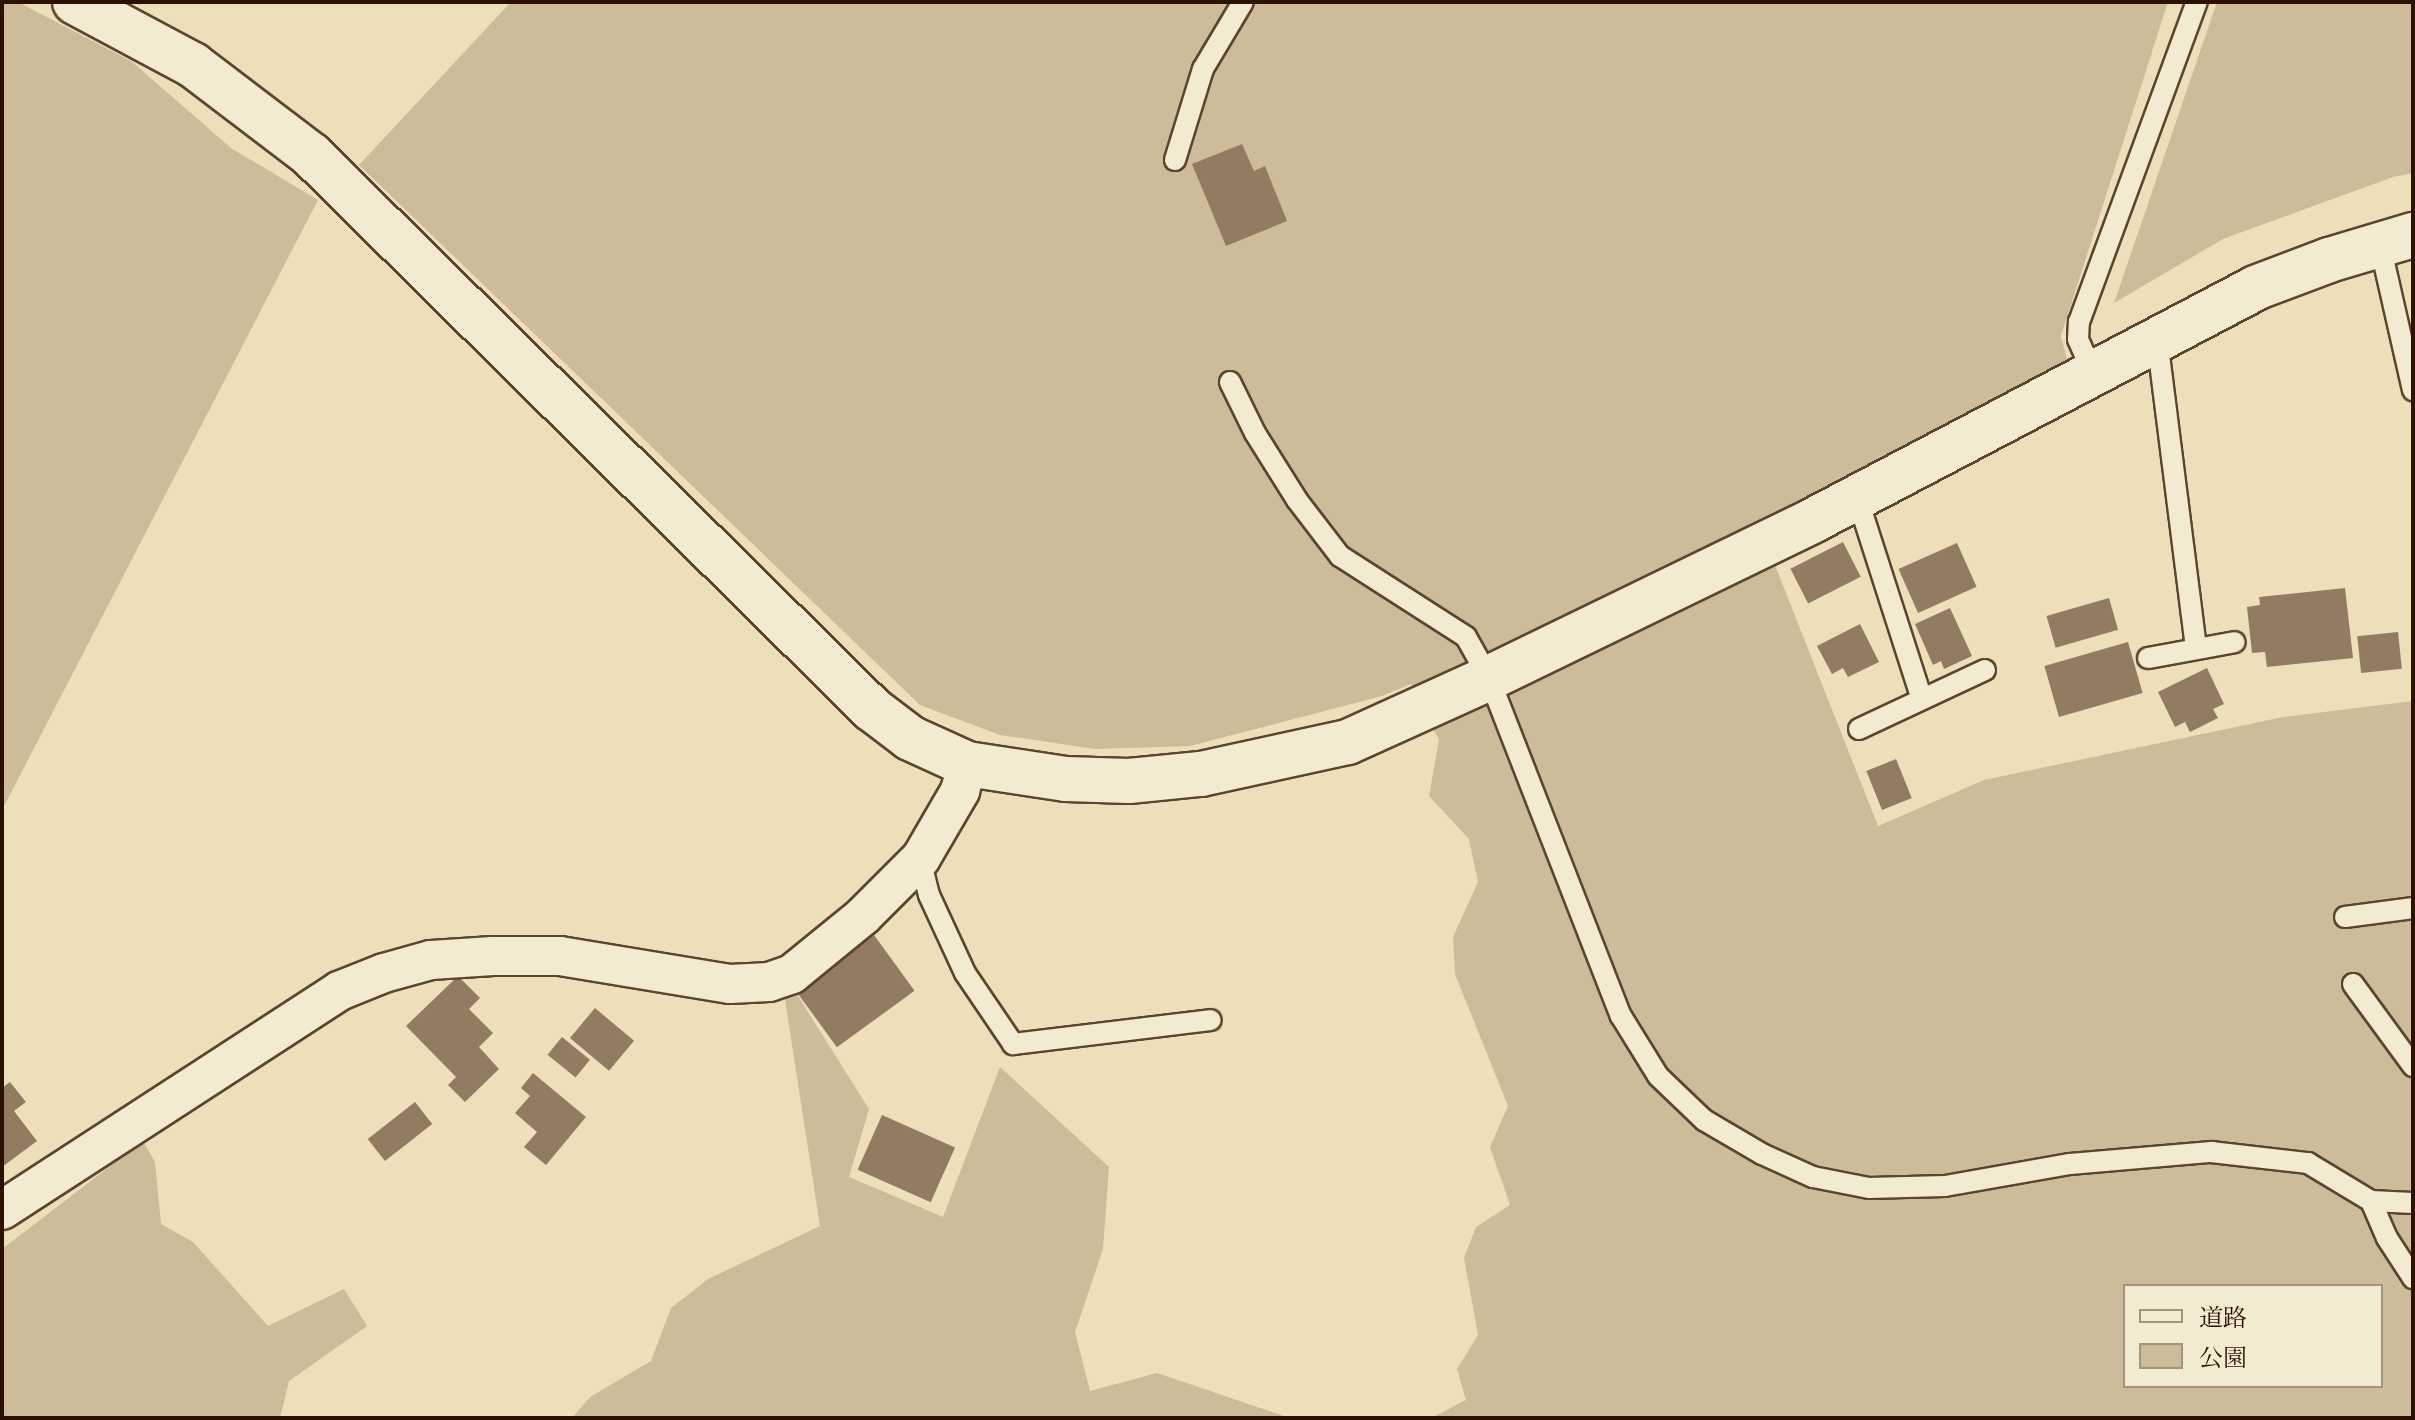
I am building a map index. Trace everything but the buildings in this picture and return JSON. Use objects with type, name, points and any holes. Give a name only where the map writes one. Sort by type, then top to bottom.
[{"type":"street","points":[[75,2],[193,65],[311,155],[872,709],[910,738],[967,764],[1066,779],[1129,781],[1201,774],[1348,742],[1489,678],[1857,497],[2255,288],[2396,240]]},
{"type":"street","points":[[2,1210],[339,991],[384,973],[431,960],[560,956],[730,984],[769,982],[792,974],[863,916],[920,859],[960,791],[967,764]]},
{"type":"lane","points":[[1175,160],[1203,69],[1243,2]]},
{"type":"lane","points":[[2093,373],[2078,339],[2079,322],[2197,2]]},
{"type":"lane","points":[[2396,240],[2413,390]]},
{"type":"lane","points":[[2157,339],[2196,649]]},
{"type":"lane","points":[[1230,382],[1255,433],[1297,500],[1340,556],[1466,637],[1489,678],[1621,1016],[1658,1076],[1704,1120],[1762,1154],[1813,1177],[1869,1188],[1945,1186],[2070,1164],[2211,1152],[2308,1163],[2371,1201],[2413,1203]]},
{"type":"lane","points":[[1857,497],[1922,699]]},
{"type":"lane","points":[[2148,658],[2235,642]]},
{"type":"lane","points":[[1859,729],[1985,670]]},
{"type":"lane","points":[[920,859],[929,895],[965,973],[1013,1044],[1211,1020]]},
{"type":"lane","points":[[2345,917],[2413,908]]},
{"type":"lane","points":[[2353,984],[2413,1066]]},
{"type":"lane","points":[[2371,1201],[2387,1238],[2413,1278]]},
{"type":"green space","points":[[2,2],[18,2],[131,61],[231,148],[318,200],[2,810]]},
{"type":"green space","points":[[511,2],[2168,2],[2061,336],[2069,367],[1758,522],[1878,826],[1984,780],[2283,717],[2413,701],[2413,1418],[1431,1418],[1466,1400],[1457,1369],[1478,1335],[1464,1258],[1476,1227],[1510,1205],[1490,1147],[1508,1106],[1455,974],[1453,937],[1478,882],[1469,839],[1429,796],[1439,740],[1411,684],[1382,696],[1190,746],[1095,749],[1000,735],[920,705],[359,165]]},
{"type":"green space","points":[[2217,2],[2413,2],[2413,173],[2393,177],[2223,239],[2114,303]]},
{"type":"green space","points":[[793,988],[869,1109],[849,1177],[943,1217],[1000,1067],[1109,1167],[1103,1249],[1075,1332],[1090,1391],[1157,1373],[1290,1418],[572,1418],[590,1397],[651,1361],[671,1308],[708,1279],[820,1226],[784,993]]},
{"type":"green space","points":[[143,1141],[155,1162],[161,1224],[193,1242],[268,1326],[344,1289],[367,1326],[289,1381],[280,1418],[2,1418],[2,1249]]}]
